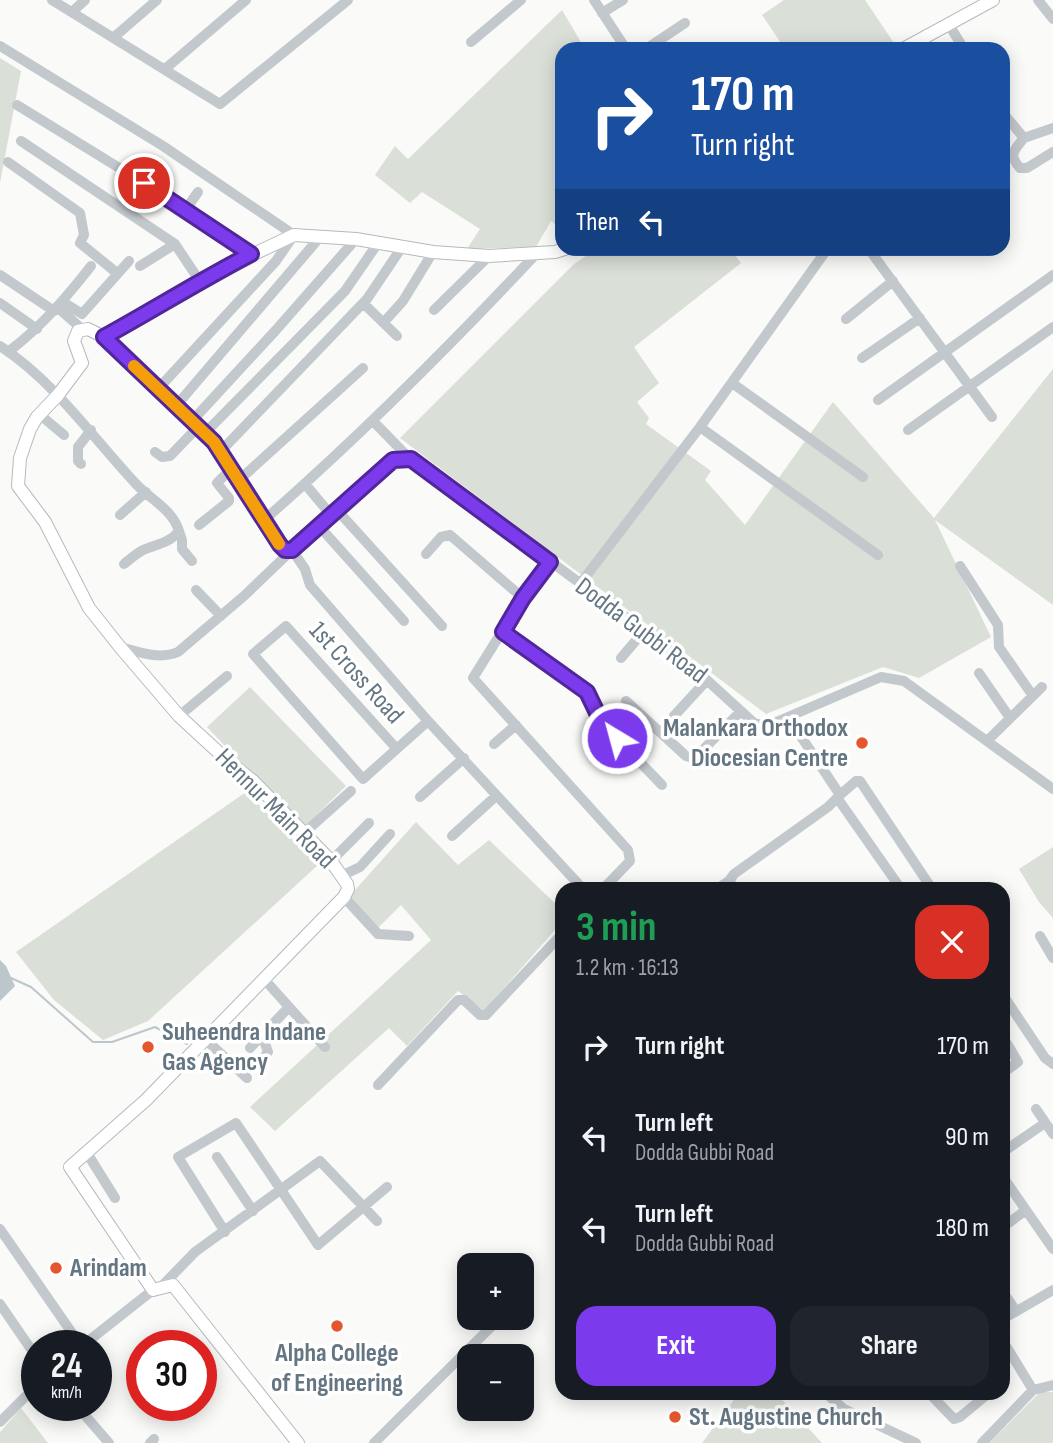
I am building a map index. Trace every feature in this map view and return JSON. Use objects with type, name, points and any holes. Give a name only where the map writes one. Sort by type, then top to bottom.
[{"type":"main road","points":[[917,42],[993,0]]},
{"type":"main road","points":[[82,329],[104,337],[199,281],[295,235],[356,239],[433,252],[489,256],[555,252]]},
{"type":"main road","name":"Hennur Main Road","points":[[82,329],[75,335],[74,341],[82,363],[58,395],[39,414],[30,429],[20,458],[18,486],[45,522],[89,608],[120,647],[179,716],[253,781],[331,861],[342,875],[348,889],[344,897],[146,1100],[70,1167],[157,1289],[173,1285],[298,1443]]},
{"type":"street","points":[[52,0],[220,104],[348,0]]},
{"type":"street","points":[[72,12],[85,0]]},
{"type":"street","points":[[113,38],[157,0]]},
{"type":"street","points":[[165,69],[246,0]]},
{"type":"street","points":[[471,42],[521,0]]},
{"type":"street","points":[[594,0],[621,42]]},
{"type":"street","points":[[602,13],[623,0]]},
{"type":"street","points":[[1038,0],[1053,19]]},
{"type":"street","points":[[656,42],[685,23]]},
{"type":"street","points":[[950,25],[960,42]]},
{"type":"street","points":[[0,46],[163,146],[295,235],[276,261],[158,388]]},
{"type":"street","points":[[17,105],[186,209],[251,254]]},
{"type":"street","points":[[1010,121],[1024,138]]},
{"type":"street","points":[[1053,128],[1024,138],[1012,153],[1012,157],[1020,168],[1027,168],[1053,152]]},
{"type":"street","points":[[21,141],[175,244],[199,281]]},
{"type":"street","points":[[8,162],[80,213],[84,235],[80,243],[117,274]]},
{"type":"street","points":[[186,209],[198,192]]},
{"type":"street","points":[[176,406],[320,237]]},
{"type":"street","points":[[198,427],[276,330],[356,239]]},
{"type":"street","points":[[155,452],[162,457],[170,456],[345,291],[378,243]]},
{"type":"street","points":[[140,266],[175,244]]},
{"type":"street","points":[[220,452],[363,303],[402,247]]},
{"type":"street","points":[[384,322],[403,302],[433,252]]},
{"type":"street","points":[[263,521],[431,365],[537,253]]},
{"type":"street","points":[[433,310],[489,256]]},
{"type":"street","points":[[580,584],[700,427],[822,256]]},
{"type":"street","points":[[874,256],[992,417]]},
{"type":"street","points":[[82,329],[82,314],[129,261]]},
{"type":"street","points":[[90,266],[37,329],[4,349],[58,395],[146,492],[166,510],[176,522],[182,549],[192,561]]},
{"type":"street","points":[[0,275],[58,306],[82,314]]},
{"type":"street","points":[[878,400],[1053,275]]},
{"type":"street","points":[[846,319],[893,281]]},
{"type":"street","points":[[0,303],[37,329]]},
{"type":"street","points":[[363,303],[397,336]]},
{"type":"street","points":[[58,306],[82,329]]},
{"type":"street","points":[[862,358],[920,318]]},
{"type":"street","points":[[908,430],[1053,327]]},
{"type":"street","points":[[104,337],[198,427],[220,452],[263,521],[285,550],[292,550]]},
{"type":"street","points":[[238,481],[363,368]]},
{"type":"street","points":[[732,383],[863,477]]},
{"type":"street","points":[[39,414],[64,435]]},
{"type":"street","name":"Dodda Gubbi Road","points":[[373,421],[411,459],[685,660],[754,723],[767,726],[881,677],[904,681],[1053,789]]},
{"type":"street","points":[[700,427],[878,555]]},
{"type":"street","points":[[81,464],[78,461],[78,447],[91,430]]},
{"type":"street","points":[[120,647],[169,656],[185,649],[393,460],[411,459]]},
{"type":"street","points":[[199,525],[229,501],[217,483],[231,469]]},
{"type":"street","points":[[305,484],[442,626]]},
{"type":"street","points":[[120,515],[146,492]]},
{"type":"street","points":[[319,526],[404,621]]},
{"type":"street","points":[[124,564],[142,550],[156,548],[179,531]]},
{"type":"street","points":[[426,555],[442,537],[450,535],[523,598]]},
{"type":"street","points":[[292,550],[305,569],[310,585],[428,721],[576,882]]},
{"type":"street","points":[[550,562],[523,598],[473,678],[628,850],[630,861],[610,882]]},
{"type":"street","points":[[960,566],[998,625],[999,647],[1033,696]]},
{"type":"street","points":[[196,590],[221,616]]},
{"type":"street","name":"1st Cross Road","points":[[286,626],[396,748],[363,779],[253,654],[286,626]]},
{"type":"street","points":[[621,658],[645,631]]},
{"type":"street","points":[[503,632],[587,692],[602,723],[662,785]]},
{"type":"street","points":[[979,673],[1010,718]]},
{"type":"street","points":[[179,716],[227,676]]},
{"type":"street","points":[[674,716],[707,680]]},
{"type":"street","points":[[987,741],[1042,687]]},
{"type":"street","points":[[626,701],[686,756],[693,758],[741,711]]},
{"type":"street","points":[[788,717],[896,882]]},
{"type":"street","points":[[396,748],[428,721]]},
{"type":"street","points":[[494,744],[516,724]]},
{"type":"street","points":[[420,797],[464,758]]},
{"type":"street","points":[[735,882],[745,864],[839,797],[856,781],[860,781],[927,882]]},
{"type":"street","points":[[304,834],[351,791]]},
{"type":"street","points":[[452,836],[496,796]]},
{"type":"street","points":[[331,861],[369,823]]},
{"type":"street","points":[[342,875],[360,867],[390,834]]},
{"type":"street","points":[[344,897],[378,934],[409,936]]},
{"type":"street","points":[[1040,936],[1053,958]]},
{"type":"street","points":[[378,1085],[458,1000],[464,1000],[480,1015],[486,1016],[555,942]]},
{"type":"street","points":[[264,979],[325,1046]]},
{"type":"street","points":[[1010,1006],[1045,1058],[1053,1064]]},
{"type":"street","points":[[250,1048],[289,1007]]},
{"type":"street","points":[[260,1062],[268,1052],[262,1035]]},
{"type":"street","points":[[205,1039],[247,1078]]},
{"type":"street","points":[[1010,1049],[1018,1062],[1010,1068]]},
{"type":"street","points":[[1036,1109],[1053,1134]]},
{"type":"street","points":[[225,1232],[178,1157],[236,1123],[318,1245],[387,1187]]},
{"type":"street","points":[[1010,1147],[1045,1123]]},
{"type":"street","points":[[87,1153],[115,1198]]},
{"type":"street","points":[[217,1157],[253,1211]]},
{"type":"street","points":[[102,1330],[157,1289],[195,1252],[320,1161],[377,1221]]},
{"type":"street","points":[[1010,1187],[1053,1249]]},
{"type":"street","points":[[1010,1222],[1026,1210]]},
{"type":"street","points":[[0,1228],[70,1330]]},
{"type":"street","points":[[1010,1315],[1053,1290]]},
{"type":"street","points":[[1010,1302],[1016,1311]]},
{"type":"street","points":[[0,1304],[21,1335]]},
{"type":"street","points":[[373,1443],[488,1330]]},
{"type":"street","points":[[1010,1352],[1033,1390]]},
{"type":"street","points":[[1010,1360],[1014,1359]]},
{"type":"street","points":[[982,1443],[1033,1390],[1053,1385]]},
{"type":"street","points":[[835,1400],[845,1409],[916,1443]]},
{"type":"street","points":[[936,1400],[954,1419],[981,1400]]},
{"type":"street","points":[[1,1420],[21,1401]]},
{"type":"street","points":[[90,1421],[109,1443]]},
{"type":"shaded area","points":[[784,0],[865,0],[893,42],[780,42],[762,15]]},
{"type":"shaded area","points":[[562,10],[581,42],[555,42],[555,224],[551,221],[536,247],[467,249],[480,229],[422,192],[410,203],[375,175],[395,146],[408,159]]},
{"type":"shaded area","points":[[0,58],[21,71],[0,183]]},
{"type":"shaded area","points":[[586,256],[736,256],[741,263],[634,347],[659,383],[637,402],[649,418],[646,424],[711,471],[705,480],[745,525],[833,402],[934,518],[1053,369],[1053,605],[935,520],[991,637],[919,678],[883,667],[766,714],[400,438],[574,264]]},
{"type":"shaded area","points":[[250,687],[346,786],[303,828],[207,727]]},
{"type":"shaded area","points":[[246,792],[319,864],[148,1021],[103,1040],[54,1000],[16,952]]},
{"type":"shaded area","points":[[416,822],[458,865],[489,840],[555,903],[555,930],[484,1011],[458,991],[407,1046],[389,1028],[275,1131],[250,1107],[431,940],[401,905],[377,929],[347,899]]},
{"type":"shaded area","points":[[1053,847],[1053,918],[1039,902],[1019,869]]},
{"type":"shaded area","points":[[0,960],[6,966],[15,986],[0,1001]]},
{"type":"shaded area","points":[[1040,1392],[1053,1392],[1053,1443],[989,1443]]},
{"type":"shaded area","points":[[734,1400],[782,1400],[822,1443],[702,1443]]},
{"type":"shaded area","points":[[21,1408],[21,1421],[31,1421],[48,1443],[0,1443],[0,1432]]},
{"type":"waterway","points":[[11,978],[31,987],[93,1042],[112,1042],[155,1027],[187,1044]]},
{"type":"slow traffic","points":[[134,366],[214,442],[279,544]]},
{"type":"place","name":"Malankara Orthodox Diocesian Centre","points":[[862,743]]},
{"type":"place","name":"Suheendra Indane Gas Agency","points":[[148,1047]]},
{"type":"place","name":"Arindam","points":[[56,1268]]},
{"type":"place","name":"Alpha College of Engineering","points":[[337,1326]]},
{"type":"place","name":"St. Augustine Church","points":[[675,1417]]},
{"type":"route","points":[[144,183],[251,254],[104,337],[214,442],[280,545],[285,550],[292,550],[393,460],[411,459],[550,562],[523,598],[503,632],[587,692],[592,698],[598,717],[617,738]]}]
